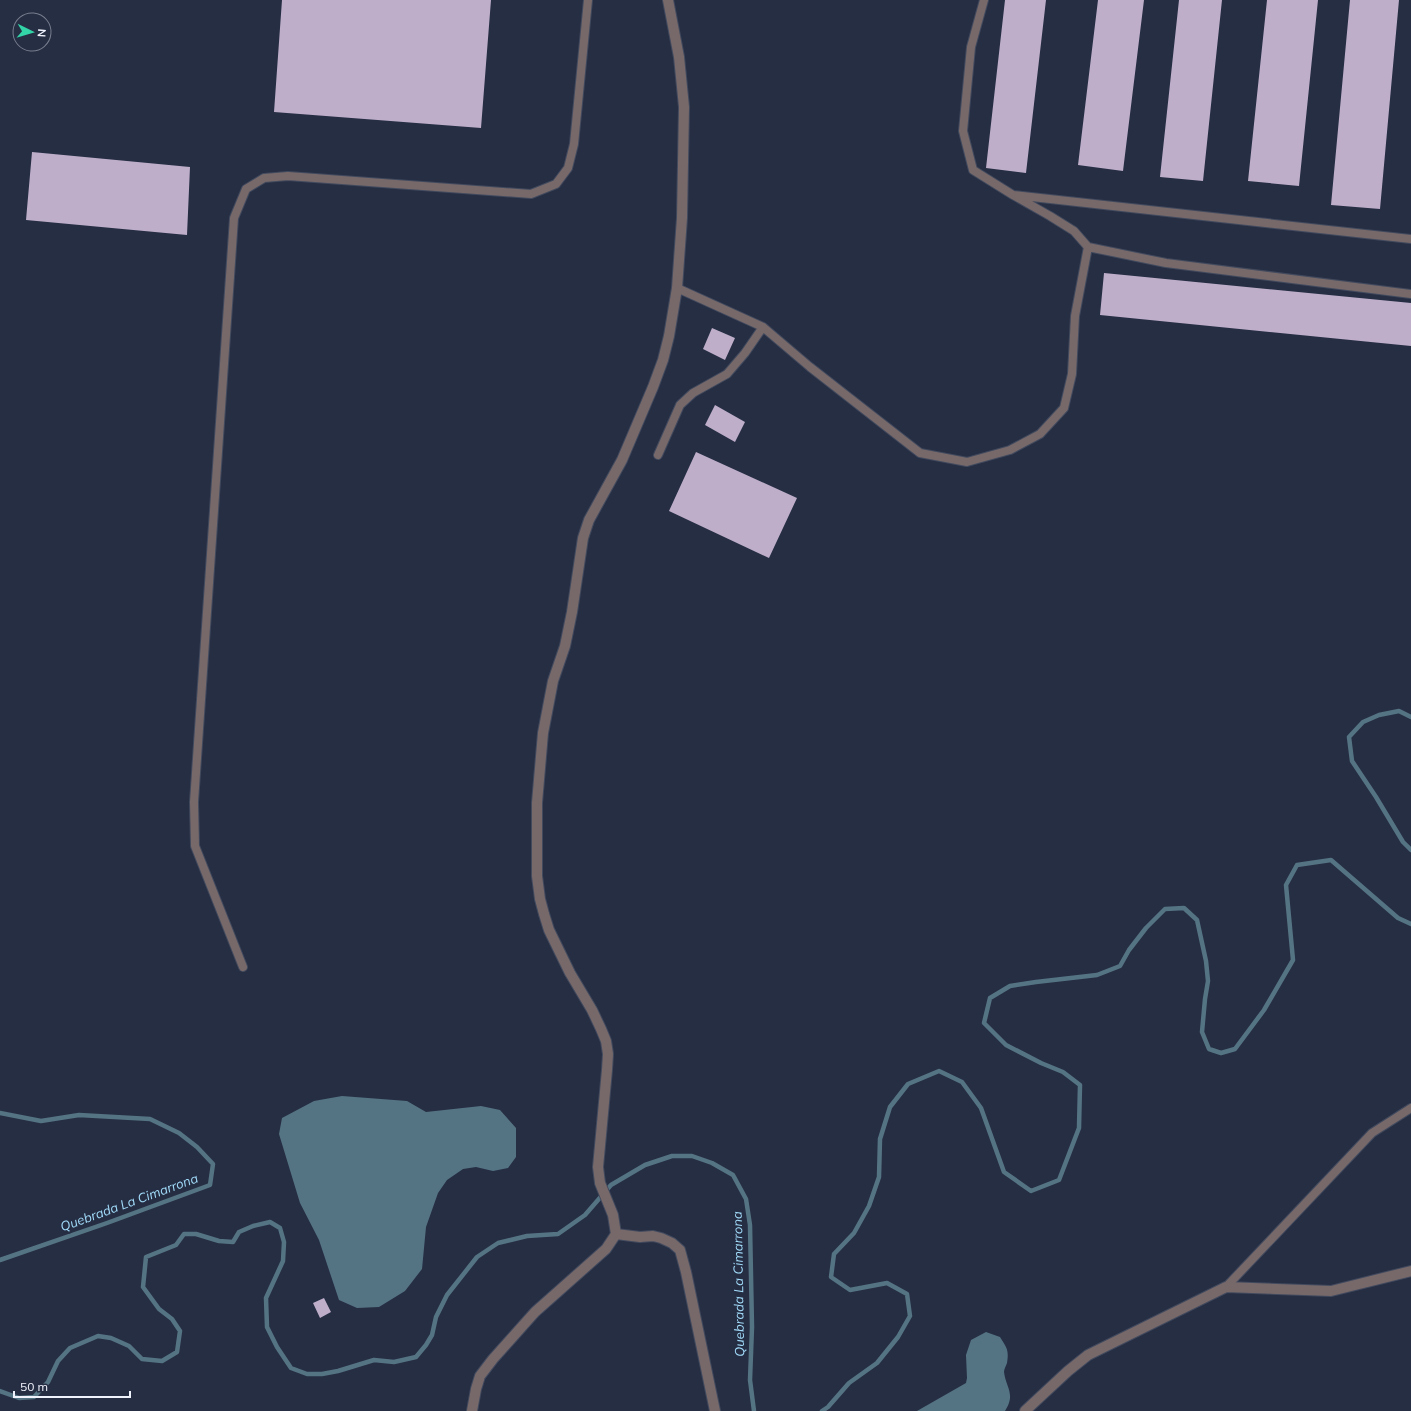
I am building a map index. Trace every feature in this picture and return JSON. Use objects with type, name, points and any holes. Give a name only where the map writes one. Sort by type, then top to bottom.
[{"type":"street","points":[[472,1411],[480,1376],[493,1359],[535,1312],[606,1249],[616,1234],[613,1215],[600,1183],[598,1167],[598,1152],[607,1070],[608,1054],[606,1041],[592,1010],[563,959],[549,930],[544,914],[540,899],[537,876],[537,803],[543,733],[553,681],[565,646],[572,612],[583,538],[589,520],[622,460],[654,387],[669,336],[677,288],[682,211],[684,107],[679,57],[668,0]]},
{"type":"street","points":[[616,1234],[640,1237],[653,1236],[672,1243],[680,1250],[715,1411]]},
{"type":"street","points":[[1026,1411],[1068,1371],[1088,1355],[1226,1287],[1331,1291],[1411,1271]]},
{"type":"lane","points":[[243,967],[195,846],[194,802],[234,218],[246,189],[264,178],[288,176],[531,194],[556,184],[568,168],[574,144],[588,0]]},
{"type":"lane","points":[[984,0],[971,47],[963,131],[973,170],[1074,231],[1088,247],[1166,263],[1411,294]]},
{"type":"lane","points":[[1013,195],[1411,239]]},
{"type":"lane","points":[[677,288],[763,327],[810,367],[920,452],[967,462],[1010,450],[1040,434],[1064,408],[1072,374],[1075,316],[1088,247]]},
{"type":"lane","points":[[658,456],[680,405],[693,393],[726,374],[745,353],[763,327]]},
{"type":"lane","points":[[1226,1287],[1372,1133],[1411,1108]]},
{"type":"water","points":[[342,1096],[407,1101],[426,1112],[481,1106],[500,1110],[516,1128],[516,1157],[508,1168],[493,1171],[476,1167],[463,1169],[447,1180],[438,1193],[426,1227],[422,1269],[405,1291],[379,1307],[357,1308],[339,1300],[319,1240],[300,1203],[279,1134],[282,1118],[314,1101]]},
{"type":"water","points":[[986,1332],[1000,1337],[1007,1349],[1008,1359],[1004,1372],[1010,1400],[1005,1411],[917,1411],[966,1383],[966,1355],[971,1340]]},
{"type":"building","points":[[282,0],[491,0],[481,128],[274,112]]},
{"type":"building","points":[[1005,0],[1046,0],[1026,173],[986,168]]},
{"type":"building","points":[[1098,0],[1144,0],[1123,171],[1078,165]]},
{"type":"building","points":[[1179,0],[1222,0],[1203,181],[1160,177]]},
{"type":"building","points":[[1267,0],[1318,0],[1299,186],[1248,181]]},
{"type":"building","points":[[1350,0],[1399,0],[1380,209],[1331,205]]},
{"type":"building","points":[[32,152],[190,167],[187,235],[26,220]]},
{"type":"building","points":[[1104,273],[1411,303],[1411,346],[1100,315]]},
{"type":"building","points":[[712,328],[735,338],[725,360],[703,349]]},
{"type":"building","points":[[715,405],[745,422],[735,442],[705,425]]},
{"type":"building","points":[[696,452],[797,498],[769,558],[669,511]]},
{"type":"building","points":[[324,1298],[331,1312],[320,1318],[313,1303]]},
{"type":"waterway","name":"Quebrada La Cimarrona","points":[[1411,717],[1399,711],[1379,715],[1363,722],[1349,737],[1352,761],[1403,842],[1411,850]]},
{"type":"waterway","name":"Quebrada La Cimarrona","points":[[822,1411],[828,1407],[849,1383],[877,1363],[898,1337],[910,1316],[907,1294],[887,1283],[850,1290],[831,1277],[834,1254],[854,1233],[869,1206],[879,1177],[880,1139],[890,1107],[908,1084],[939,1071],[962,1082],[981,1108],[1004,1172],[1031,1191],[1059,1180],[1079,1128],[1080,1085],[1063,1072],[1041,1063],[1006,1045],[984,1023],[990,998],[1010,986],[1097,975],[1120,966],[1129,950],[1146,928],[1165,909],[1184,908],[1197,920],[1206,961],[1208,981],[1202,1032],[1209,1049],[1221,1053],[1235,1049],[1264,1010],[1293,960],[1286,885],[1297,865],[1331,860],[1398,918],[1411,924]]},
{"type":"waterway","name":"Quebrada La Cimarrona","points":[[0,1113],[41,1121],[79,1115],[150,1119],[179,1133],[197,1147],[213,1164],[210,1185],[0,1260]]},
{"type":"waterway","name":"Quebrada La Cimarrona","points":[[0,1391],[19,1398],[34,1397],[48,1382],[58,1361],[70,1348],[98,1336],[111,1338],[129,1346],[142,1359],[162,1361],[177,1352],[180,1331],[172,1319],[159,1309],[143,1287],[146,1257],[176,1245],[184,1234],[196,1234],[219,1241],[233,1242],[239,1232],[253,1226],[270,1222],[280,1228],[284,1242],[283,1261],[266,1298],[267,1327],[277,1347],[291,1368],[307,1374],[322,1374],[338,1371],[374,1360],[394,1362],[416,1357],[432,1335],[436,1317],[447,1295],[477,1257],[498,1243],[527,1236],[558,1234],[585,1215],[611,1185],[645,1165],[672,1156],[692,1156],[712,1163],[733,1175],[746,1199],[750,1225],[752,1327],[750,1380],[754,1411]]}]
